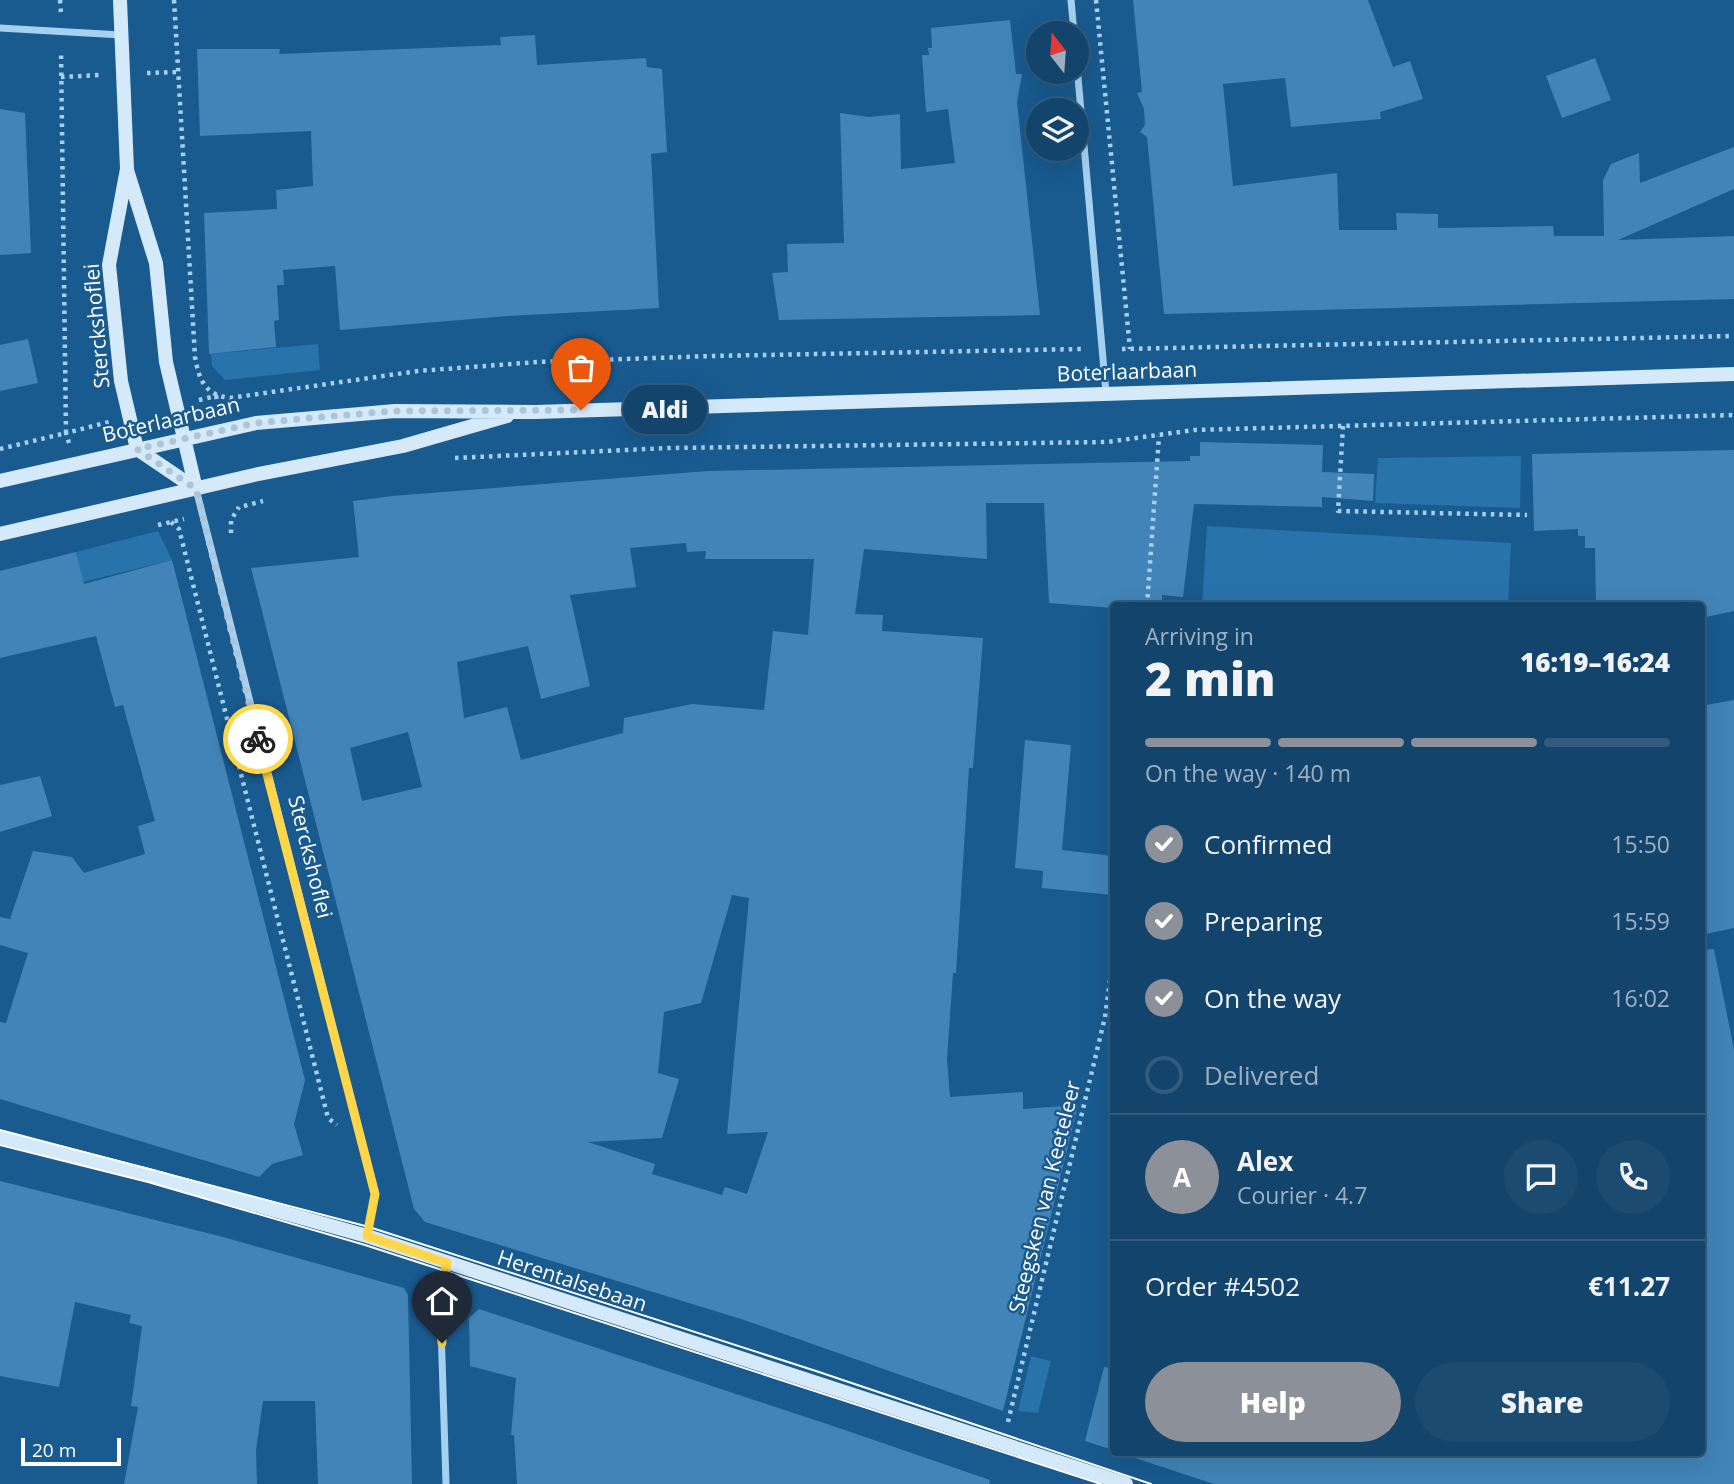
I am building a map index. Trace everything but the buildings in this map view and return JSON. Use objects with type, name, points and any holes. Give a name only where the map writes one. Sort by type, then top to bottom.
[{"type":"main road","name":"Sterckshoflei","points":[[120,0],[127,169],[108,265],[121,381],[137,449]]},
{"type":"main road","name":"Sterckshoflei","points":[[127,169],[156,263],[166,362],[196,489]]},
{"type":"main road","name":"Boterlaarbaan","points":[[0,481],[256,423],[395,411],[522,412],[1734,374]]},
{"type":"main road","name":"Boterlaarbaan","points":[[0,534],[402,446],[522,412]]},
{"type":"main road","points":[[137,449],[196,489]]},
{"type":"main road","name":"Herentalsebaan","points":[[0,1137],[149,1175],[367,1236],[1126,1484]]},
{"type":"street","points":[[1071,0],[1073,21]]},
{"type":"street","points":[[0,28],[122,35]]},
{"type":"street","points":[[1079,84],[1106,393]]},
{"type":"street","name":"Sterckshoflei","points":[[196,489],[375,1194],[367,1236]]},
{"type":"street","points":[[446,1484],[440,1295],[447,1263]]},
{"type":"path","points":[[174,0],[195,357],[201,381],[216,396],[230,398],[418,371],[538,362],[726,355],[1734,336]]},
{"type":"path","points":[[1096,0],[1130,349]]},
{"type":"path","points":[[0,449],[66,433],[61,33]]},
{"type":"path","points":[[447,458],[669,448],[1087,442],[1194,430],[1734,415]]},
{"type":"path","points":[[1343,426],[1338,510],[1527,515]]},
{"type":"path","points":[[1147,602],[1159,436]]},
{"type":"path","points":[[244,506],[269,499]]},
{"type":"path","points":[[171,522],[179,529],[328,1118],[343,1131]]},
{"type":"path","name":"Steegsken van Keeteleer","points":[[1002,1443],[1105,1017],[1110,980]]},
{"type":"shaded area","points":[[318,344],[320,370],[225,380],[212,366],[211,354]]},
{"type":"shaded area","points":[[1521,456],[1520,508],[1375,503],[1378,458]]},
{"type":"shaded area","points":[[1207,526],[1511,543],[1508,602],[1202,602]]},
{"type":"shaded area","points":[[158,531],[172,560],[83,582],[76,552]]},
{"type":"shaded area","points":[[1031,1356],[1051,1361],[1038,1413],[1018,1411]]},
{"type":"tram line","points":[[0,1130],[369,1227],[819,1372],[1151,1484]]},
{"type":"tram line","points":[[0,1145],[148,1182],[365,1245],[1101,1484]]},
{"type":"way so far","points":[[258,739],[196,489],[137,449],[256,423],[321,417],[395,411],[581,410]]},
{"type":"place","name":"Aldi","points":[[581,410]]},
{"type":"route","points":[[258,739],[375,1194],[367,1236],[447,1263],[440,1295],[442,1343]]}]
